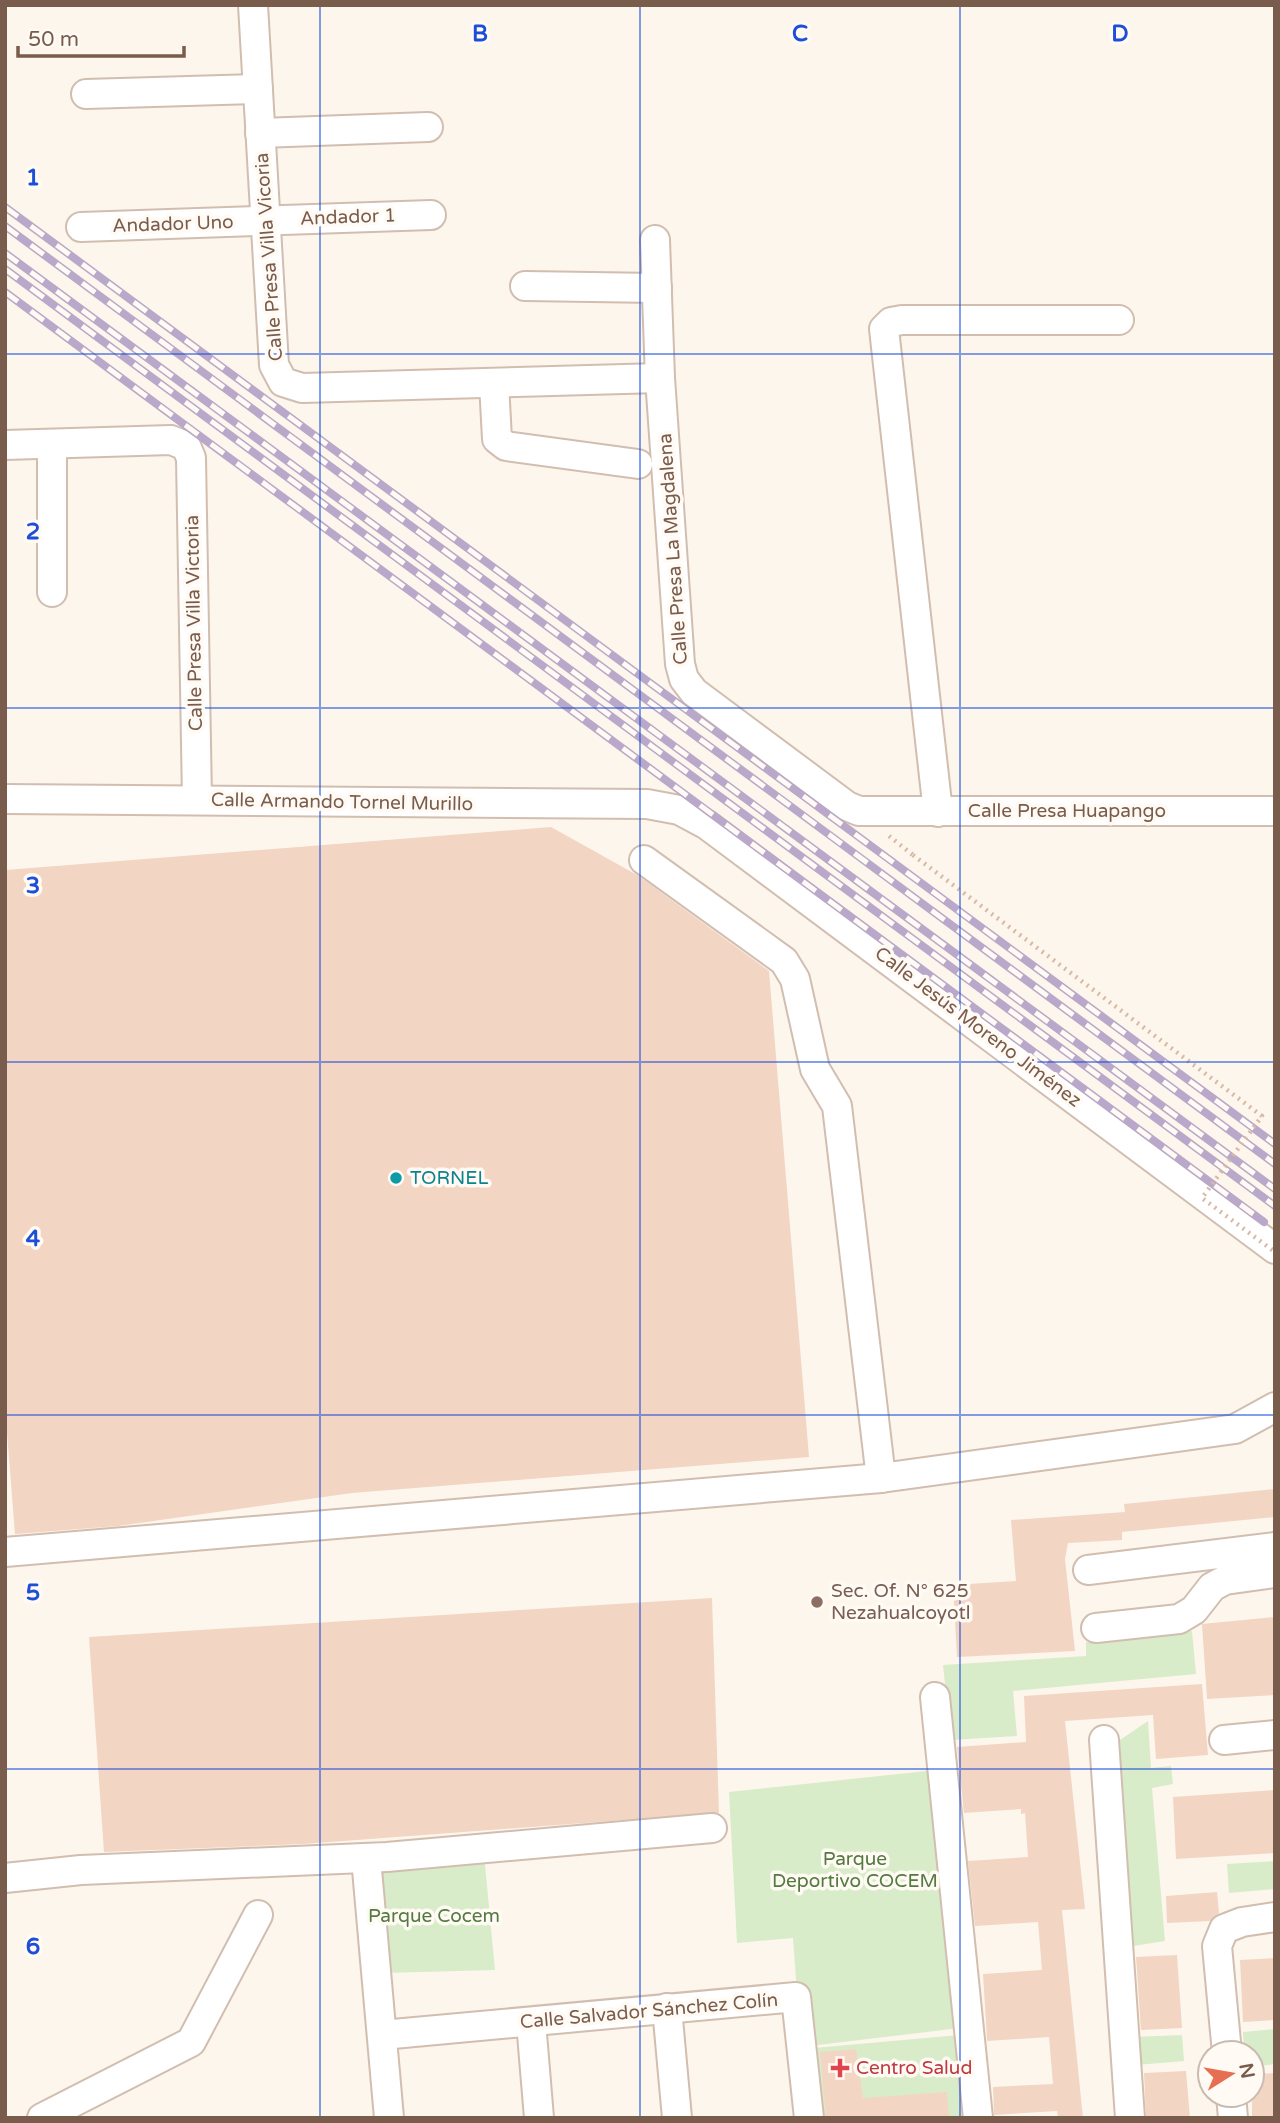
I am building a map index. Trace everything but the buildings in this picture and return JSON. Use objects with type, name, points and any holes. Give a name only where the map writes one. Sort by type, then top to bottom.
[{"type":"street","name":"Calle Presa Villa Vicoria","points":[[253,5],[274,365],[284,382],[302,388],[660,378]]},
{"type":"street","points":[[86,94],[258,89]]},
{"type":"street","points":[[260,133],[428,127]]},
{"type":"street","name":"Andador 1","points":[[266,220],[431,215]]},
{"type":"street","name":"Andador Uno","points":[[81,227],[266,220]]},
{"type":"street","name":"Calle Presa La Magdalena","points":[[656,240],[660,378],[680,664],[684,679],[694,692],[847,806],[859,811]]},
{"type":"street","points":[[525,286],[657,288]]},
{"type":"street","points":[[938,812],[884,329],[891,321],[902,320],[1119,320]]},
{"type":"street","points":[[494,383],[497,439],[506,446],[638,464]]},
{"type":"street","name":"Calle Presa Villa Victoria","points":[[52,445],[171,440],[186,446],[191,458],[197,800]]},
{"type":"street","points":[[5,445],[52,445],[52,592]]},
{"type":"street","name":"Calle Armando Tornel Murillo","points":[[5,799],[647,804],[678,810]]},
{"type":"street","name":"Calle Jesús Moreno Jiménez","points":[[678,810],[718,834],[1275,1251]]},
{"type":"street","name":"Calle Presa Huapango","points":[[859,811],[1275,811]]},
{"type":"street","points":[[644,860],[784,961],[795,979],[816,1069],[837,1106],[881,1478]]},
{"type":"street","points":[[5,1552],[881,1478],[1235,1429],[1275,1407]]},
{"type":"street","points":[[1088,1570],[1275,1547]]},
{"type":"street","points":[[1096,1628],[1179,1619],[1195,1609],[1212,1587],[1225,1580],[1275,1573]]},
{"type":"street","points":[[935,1697],[978,2118]]},
{"type":"street","points":[[1224,1740],[1275,1735]]},
{"type":"street","points":[[1104,1740],[1130,2118]]},
{"type":"street","points":[[5,1878],[80,1870],[366,1858],[712,1828]]},
{"type":"street","points":[[366,1858],[389,2118]]},
{"type":"street","points":[[42,2118],[191,2042],[258,1915]]},
{"type":"street","points":[[1226,2039],[1217,1946],[1224,1929],[1242,1922],[1275,1917]]},
{"type":"street","name":"Calle Salvador Sánchez Colín","points":[[382,2035],[796,1997],[809,2118]]},
{"type":"street","points":[[667,2008],[677,2118]]},
{"type":"street","points":[[531,2022],[539,2118]]},
{"type":"path","points":[[913,855],[1262,1116],[1202,1198],[1275,1251]]},
{"type":"green space","points":[[1192,1631],[1196,1674],[1013,1691],[1017,1736],[951,1740],[943,1665],[1086,1656],[1086,1642]]},
{"type":"green space","points":[[1148,1721],[1151,1768],[1171,1766],[1173,1784],[1152,1788],[1165,1941],[1133,1946],[1117,1742]]},
{"type":"green space","name":"Parque Deportivo COCEM","points":[[936,1770],[960,2028],[801,2047],[793,1938],[737,1943],[729,1792]]},
{"type":"green space","name":"Parque Cocem","points":[[484,1854],[495,1970],[383,1973],[375,1863]]},
{"type":"green space","points":[[1275,1861],[1275,1889],[1229,1893],[1227,1864]]},
{"type":"green space","points":[[1275,2029],[1275,2064],[1266,2065],[1266,2039],[1243,2039],[1243,2032]]},
{"type":"green space","points":[[959,2035],[967,2118],[807,2118],[803,2049]]},
{"type":"green space","points":[[1182,2035],[1184,2061],[1136,2065],[1134,2037]]},
{"type":"railway","points":[[5,207],[1275,1144]]},
{"type":"railway","points":[[5,226],[1275,1164]]},
{"type":"railway","points":[[5,253],[1275,1189]]},
{"type":"railway","points":[[5,269],[1275,1206]]},
{"type":"railway","points":[[5,292],[1264,1222]]},
{"type":"place","name":"TORNEL","points":[[396,1178]]},
{"type":"place","name":"Sec. Of. N° 625 Nezahualcoyotl","points":[[817,1602]]},
{"type":"place","name":"Centro Salud","points":[[840,2068]]}]
